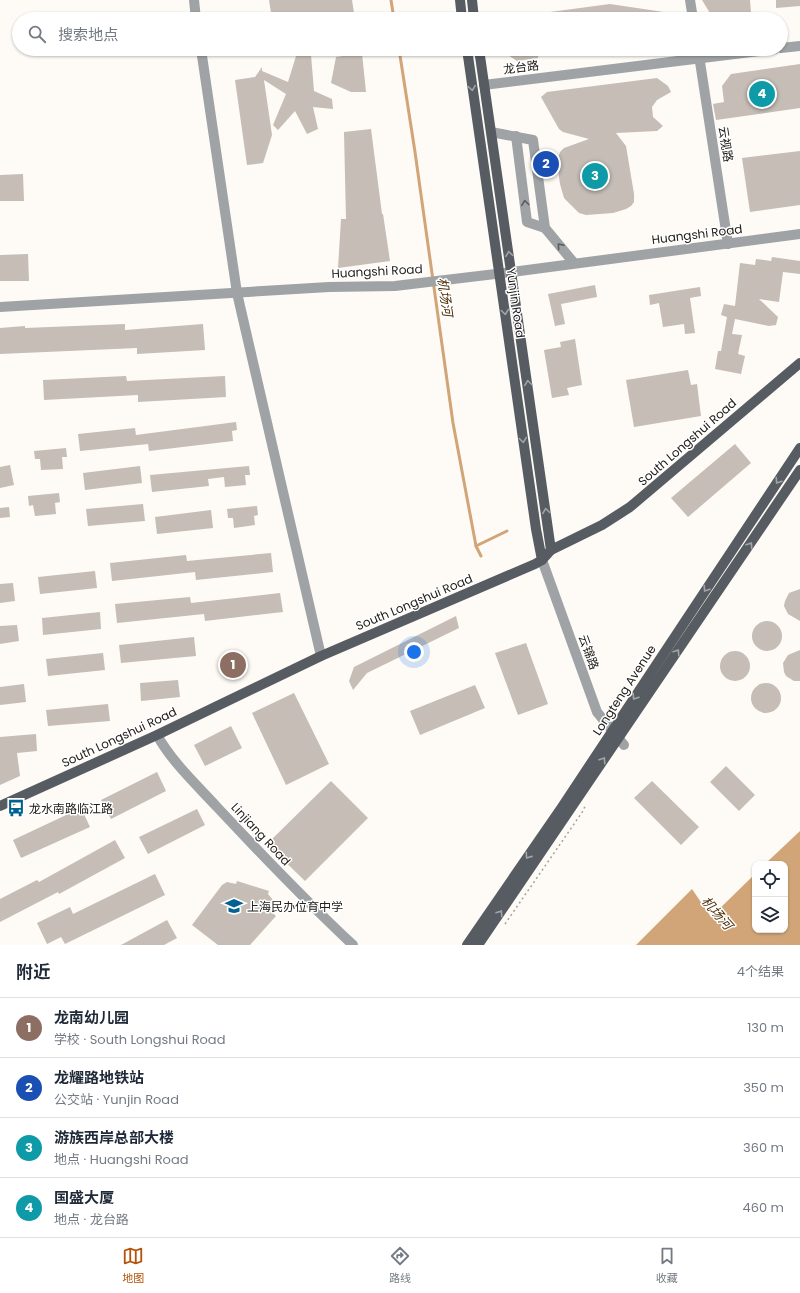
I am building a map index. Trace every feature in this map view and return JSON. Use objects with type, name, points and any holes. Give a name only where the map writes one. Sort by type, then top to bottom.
[{"type":"main road","points":[[460,0],[461,12]]},
{"type":"main road","points":[[472,0],[473,12]]},
{"type":"main road","name":"Yunjin Road","points":[[468,56],[536,529],[542,560]]},
{"type":"main road","name":"Yunjin Road","points":[[480,56],[551,550]]},
{"type":"main road","name":"South Longshui Road","points":[[0,806],[157,735],[321,656],[542,560],[551,550],[602,525],[630,507],[800,363]]},
{"type":"main road","name":"Longteng Avenue","points":[[467,945],[562,807],[618,738],[800,448]]},
{"type":"main road","name":"Longteng Avenue","points":[[478,945],[800,470]]},
{"type":"street","points":[[194,0],[195,12]]},
{"type":"street","points":[[690,0],[692,12]]},
{"type":"street","points":[[788,47],[800,46]]},
{"type":"street","points":[[202,56],[236,292],[321,656]]},
{"type":"street","name":"龙台路","points":[[484,85],[684,56]]},
{"type":"street","name":"云视路","points":[[698,56],[728,244]]},
{"type":"street","points":[[491,132],[533,140],[545,228],[574,263]]},
{"type":"street","points":[[516,136],[527,222],[545,228]]},
{"type":"street","name":"Huangshi Road","points":[[0,307],[329,287],[395,286],[800,234]]},
{"type":"street","name":"云锦路","points":[[542,560],[597,712],[618,738]]},
{"type":"street","name":"Linjiang Road","points":[[157,735],[171,757],[257,850],[317,912],[353,945]]},
{"type":"water","points":[[800,831],[800,945],[636,945],[692,889],[711,917],[752,877],[752,933],[788,933],[788,861],[768,861]]},
{"type":"building","points":[[269,0],[352,0],[354,12],[271,12]]},
{"type":"building","points":[[702,0],[750,0],[751,12],[709,12]]},
{"type":"building","points":[[776,0],[800,0],[800,6],[776,8]]},
{"type":"building","points":[[610,4],[664,12],[550,12]]},
{"type":"building","points":[[296,56],[311,56],[314,91],[332,99],[333,109],[313,107],[318,129],[307,134],[295,111],[278,130],[273,125],[286,94],[264,80],[272,135],[263,163],[247,165],[235,80],[255,77],[262,67],[262,71],[288,82]]},
{"type":"building","points":[[362,56],[366,92],[351,92],[331,83],[336,57]]},
{"type":"building","points":[[510,56],[538,56],[538,58],[517,61]]},
{"type":"building","points":[[800,64],[800,108],[716,120],[713,104],[724,102],[722,86],[731,74]]},
{"type":"building","points":[[657,78],[668,86],[671,92],[657,100],[652,107],[653,117],[663,126],[657,131],[616,133],[626,146],[634,202],[626,209],[613,213],[586,215],[579,213],[564,198],[560,184],[558,158],[560,152],[564,148],[589,139],[563,132],[559,129],[541,97],[547,92]]},
{"type":"building","points":[[371,129],[382,214],[390,261],[338,268],[341,219],[346,219],[344,132]]},
{"type":"building","points":[[800,151],[800,205],[750,212],[742,158]]},
{"type":"building","points":[[23,174],[24,201],[0,201],[0,175]]},
{"type":"building","points":[[28,254],[29,281],[0,281],[0,255]]},
{"type":"building","points":[[772,257],[800,261],[800,274],[783,272],[779,302],[759,299],[778,317],[776,325],[769,326],[735,319],[732,334],[742,335],[738,354],[745,356],[741,374],[715,369],[718,351],[721,351],[727,317],[721,315],[724,304],[735,306],[740,263],[755,265],[756,259],[771,261]]},
{"type":"building","points":[[595,285],[597,297],[561,304],[565,324],[555,326],[548,294]]},
{"type":"building","points":[[700,287],[701,296],[690,298],[695,333],[685,334],[684,324],[663,327],[659,303],[650,305],[649,295]]},
{"type":"building","points":[[125,324],[125,330],[203,324],[205,350],[137,354],[137,348],[0,354],[0,328]]},
{"type":"building","points":[[575,339],[582,385],[567,388],[569,395],[552,398],[544,350],[561,347],[560,342]]},
{"type":"building","points":[[688,370],[691,385],[697,384],[701,416],[634,427],[626,380]]},
{"type":"building","points":[[126,376],[127,381],[225,376],[226,397],[138,402],[138,395],[44,400],[43,380]]},
{"type":"building","points":[[236,422],[237,430],[232,431],[233,441],[149,451],[148,444],[80,451],[78,434],[135,428],[136,435]]},
{"type":"building","points":[[735,444],[751,463],[688,517],[671,498]]},
{"type":"building","points":[[66,448],[67,457],[62,457],[63,469],[41,470],[40,459],[35,459],[34,451]]},
{"type":"building","points":[[10,465],[14,485],[0,488],[0,467]]},
{"type":"building","points":[[140,466],[142,483],[85,490],[83,473]]},
{"type":"building","points":[[249,466],[250,475],[245,475],[246,485],[225,487],[224,477],[208,479],[209,486],[152,492],[150,475]]},
{"type":"building","points":[[59,493],[60,502],[55,503],[56,514],[35,516],[33,505],[29,506],[28,496]]},
{"type":"building","points":[[143,504],[145,521],[88,526],[86,509]]},
{"type":"building","points":[[257,506],[258,515],[254,516],[255,525],[234,528],[233,518],[228,518],[227,509]]},
{"type":"building","points":[[9,507],[10,517],[0,518],[0,508]]},
{"type":"building","points":[[211,510],[213,528],[157,534],[155,517]]},
{"type":"building","points":[[271,553],[273,572],[196,580],[195,572],[112,581],[110,563],[186,555],[187,561]]},
{"type":"building","points":[[95,571],[97,588],[40,594],[38,577]]},
{"type":"building","points":[[13,583],[15,601],[0,603],[0,584]]},
{"type":"building","points":[[800,589],[800,621],[788,614],[784,606],[789,593]]},
{"type":"building","points":[[280,593],[283,612],[205,621],[204,614],[117,623],[115,604],[190,597],[191,603]]},
{"type":"building","points":[[100,612],[101,629],[43,635],[42,618]]},
{"type":"building","points":[[456,616],[459,628],[367,673],[353,690],[349,681],[354,667]]},
{"type":"building","points":[[767,621],[773,622],[781,630],[781,642],[773,650],[767,651],[761,650],[753,642],[752,636],[753,630],[761,622]]},
{"type":"building","points":[[17,625],[19,641],[0,644],[0,626]]},
{"type":"building","points":[[194,637],[196,656],[121,663],[119,645]]},
{"type":"building","points":[[526,643],[548,704],[518,715],[495,653]]},
{"type":"building","points":[[800,650],[800,681],[794,681],[786,676],[783,663],[788,655]]},
{"type":"building","points":[[735,651],[741,652],[749,660],[749,672],[741,680],[735,681],[729,680],[721,672],[720,666],[721,660],[729,652]]},
{"type":"building","points":[[103,653],[105,670],[48,676],[46,659]]},
{"type":"building","points":[[178,680],[180,697],[141,701],[140,683]]},
{"type":"building","points":[[766,683],[777,687],[781,698],[777,709],[766,713],[755,709],[751,698],[755,687]]},
{"type":"building","points":[[24,684],[26,702],[0,705],[0,687]]},
{"type":"building","points":[[475,685],[485,708],[420,735],[410,711]]},
{"type":"building","points":[[294,693],[329,764],[286,785],[252,713]]},
{"type":"building","points":[[108,704],[110,721],[48,726],[46,710]]},
{"type":"building","points":[[231,726],[242,748],[205,766],[194,745]]},
{"type":"building","points":[[36,734],[37,751],[17,753],[20,776],[0,785],[0,737]]},
{"type":"building","points":[[726,766],[755,795],[739,811],[710,782]]},
{"type":"building","points":[[157,772],[166,791],[111,819],[101,800]]},
{"type":"building","points":[[331,781],[368,818],[305,881],[267,844]]},
{"type":"building","points":[[652,781],[699,827],[681,845],[634,798]]},
{"type":"building","points":[[81,808],[90,827],[21,858],[13,840]]},
{"type":"building","points":[[197,809],[205,825],[148,854],[139,837]]},
{"type":"building","points":[[115,840],[125,858],[59,894],[58,892],[0,922],[0,899],[37,880],[39,882]]},
{"type":"building","points":[[155,874],[165,895],[65,944],[61,937],[47,944],[37,923],[70,907],[73,914]]},
{"type":"building","points":[[237,881],[269,891],[268,894],[273,900],[266,907],[276,916],[250,945],[218,945],[192,925],[222,885],[227,882],[236,884]]},
{"type":"building","points":[[167,920],[177,938],[164,945],[121,945]]},
{"type":"waterway","name":"机场河","points":[[391,0],[393,12]]},
{"type":"waterway","name":"机场河","points":[[400,56],[453,423],[476,546],[481,556]]},
{"type":"waterway","name":"机场河","points":[[476,546],[507,531]]},
{"type":"place","name":"国盛大厦","points":[[762,94]]},
{"type":"place","name":"龙耀路地铁站","points":[[546,164]]},
{"type":"place","name":"游族西岸总部大楼","points":[[595,176]]},
{"type":"place","name":"龙南幼儿园","points":[[233,665]]},
{"type":"place","name":"龙水南路临江路","points":[[16,808]]},
{"type":"place","name":"上海民办位育中学","points":[[234,906]]}]
